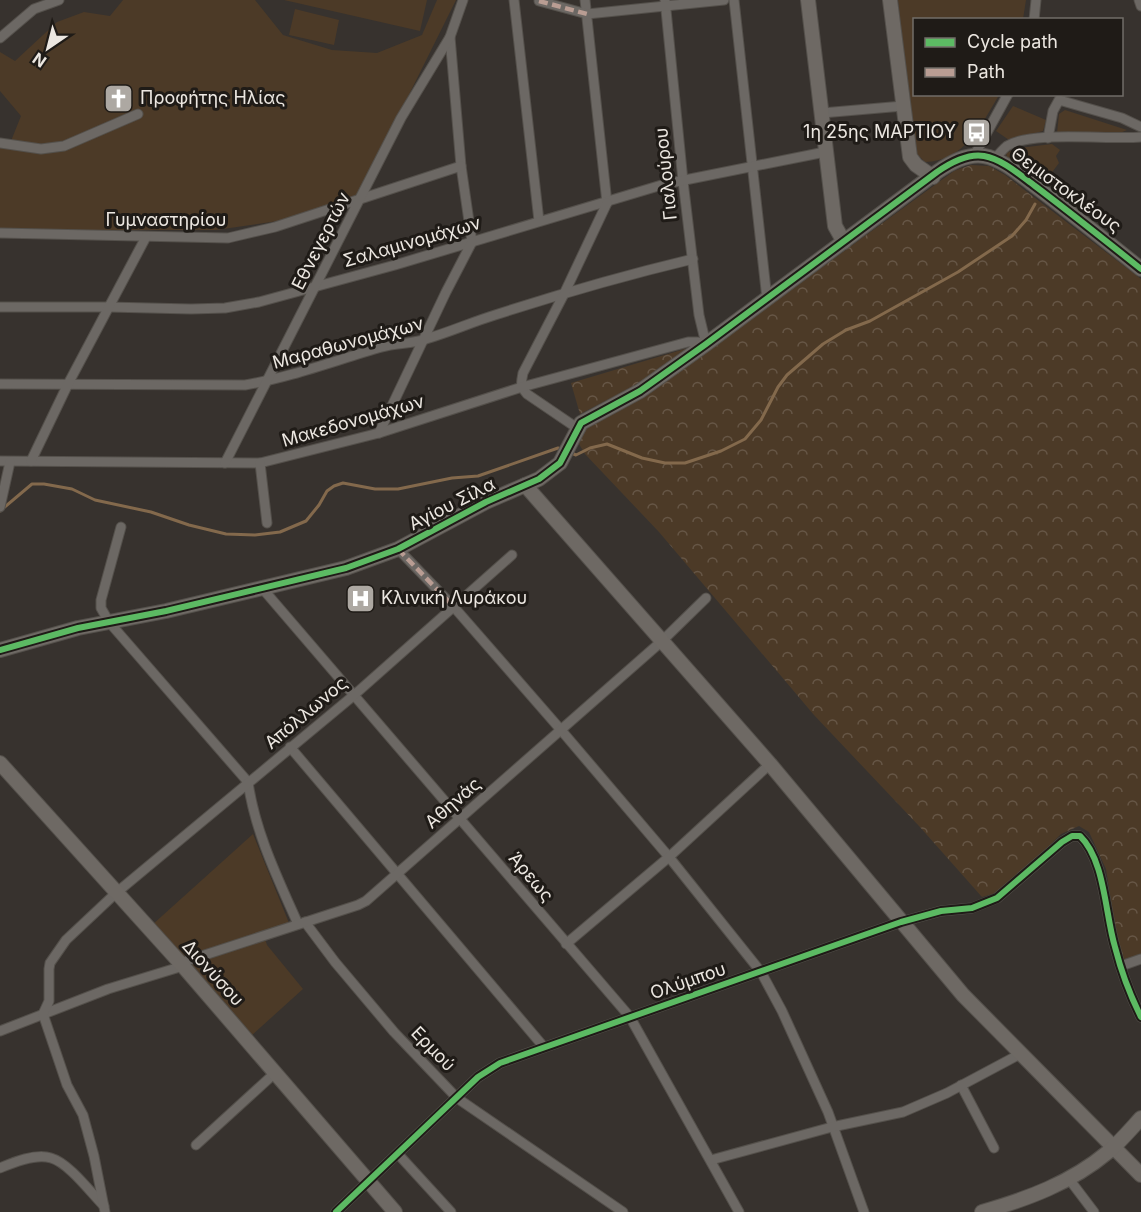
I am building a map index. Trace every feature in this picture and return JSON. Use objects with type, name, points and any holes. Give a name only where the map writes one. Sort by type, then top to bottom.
[{"type":"street","points":[[0,38],[34,9],[59,0]]},
{"type":"street","name":"Εθνεγερτών","points":[[225,463],[401,118],[450,37],[464,0]]},
{"type":"street","points":[[514,0],[539,221]]},
{"type":"street","points":[[585,0],[607,203],[523,373],[522,387],[534,399],[578,428],[586,420],[640,391],[706,345],[948,165],[974,156],[1007,96]]},
{"type":"street","points":[[539,1],[587,14],[665,3],[724,0]]},
{"type":"street","points":[[734,0],[767,299]]},
{"type":"street","points":[[808,0],[835,226],[844,242]]},
{"type":"street","points":[[890,0],[910,157],[916,165],[933,177]]},
{"type":"street","points":[[1034,18],[1036,0]]},
{"type":"street","points":[[1139,0],[1141,6]]},
{"type":"street","name":"Γιαλούρου","points":[[665,3],[699,315],[706,345]]},
{"type":"street","points":[[379,433],[472,242],[461,166],[450,37]]},
{"type":"street","points":[[1048,138],[1053,111],[1059,100],[1122,118],[1141,127]]},
{"type":"street","points":[[822,113],[903,106]]},
{"type":"street","points":[[0,143],[41,149],[64,146],[138,114]]},
{"type":"street","points":[[994,160],[1008,146],[1020,142],[1048,138],[1141,137]]},
{"type":"street","name":"Σαλαμινομάχων","points":[[0,307],[191,309],[225,308],[259,302],[395,266],[665,184],[825,152]]},
{"type":"street","name":"Θεμιστοκλέους","points":[[974,156],[994,160],[1052,198],[1141,269]]},
{"type":"street","name":"Γυμναστηρίου","points":[[0,233],[213,238],[246,235],[461,166]]},
{"type":"street","points":[[31,461],[68,384],[146,237]]},
{"type":"street","name":"Μαραθωνομάχων","points":[[0,384],[245,386],[381,348],[424,340],[494,315],[626,275],[693,260]]},
{"type":"street","name":"Μακεδονομάχων","points":[[0,461],[260,463],[379,433],[522,387],[688,342],[706,345]]},
{"type":"street","name":"Αγίου Σίλα","points":[[0,650],[110,621],[166,611],[346,568],[398,549],[486,502],[547,475],[567,451],[578,428]]},
{"type":"street","points":[[0,507],[10,462]]},
{"type":"street","points":[[260,463],[267,523]]},
{"type":"street","points":[[525,485],[770,764],[963,995],[1141,1175]]},
{"type":"street","points":[[121,528],[101,600],[101,608],[248,782]]},
{"type":"street","points":[[398,549],[453,606],[561,730],[669,857],[761,972],[782,1011],[828,1112],[864,1212]]},
{"type":"street","name":"Απόλλωνος","points":[[43,1014],[49,1001],[49,969],[66,940],[116,892],[353,696],[512,555]]},
{"type":"street","name":"Άρεως","points":[[262,588],[630,1017],[739,1212]]},
{"type":"street","name":"Αθηνάς","points":[[0,1030],[108,989],[366,901],[662,641],[706,598]]},
{"type":"street","points":[[290,747],[543,1046]]},
{"type":"street","name":"Διονύσου","points":[[0,763],[182,964],[395,1212]]},
{"type":"street","points":[[566,944],[669,857],[770,764]]},
{"type":"street","name":"Ερμού","points":[[248,782],[262,838],[302,923],[394,1032],[457,1098],[607,1208],[623,1212]]},
{"type":"street","name":"Ολύμπου","points":[[336,1212],[478,1077],[500,1063],[901,922],[941,911],[972,908],[997,898],[1072,836],[1080,836],[1090,849],[1100,877],[1114,946],[1121,966]]},
{"type":"street","points":[[1141,959],[1121,966],[1141,1017]]},
{"type":"street","points":[[43,1014],[67,1086],[83,1116],[107,1210]]},
{"type":"street","points":[[711,1160],[832,1126],[903,1112],[962,1085],[1022,1053]]},
{"type":"street","points":[[195,1145],[276,1072]]},
{"type":"street","points":[[962,1085],[994,1148]]},
{"type":"street","points":[[982,1212],[1017,1207],[1069,1179],[1114,1146],[1141,1118]]},
{"type":"street","points":[[398,1154],[451,1212]]},
{"type":"street","points":[[0,1168],[37,1157],[50,1157],[61,1163],[107,1210]]},
{"type":"street","points":[[1069,1179],[1094,1212]]},
{"type":"green space","points":[[123,0],[255,0],[283,35],[332,50],[377,53],[422,35],[437,0],[456,0],[358,197],[278,221],[216,230],[0,230],[0,140],[11,141],[21,116],[0,91],[0,52],[15,61],[57,22],[84,12],[110,16]]},
{"type":"green space","points":[[284,0],[427,0],[420,31]]},
{"type":"green space","points":[[898,0],[1026,0],[1023,18],[913,18],[913,96],[998,96],[970,139],[951,155],[925,162],[914,151]]},
{"type":"green space","points":[[295,9],[339,20],[334,45],[289,35]]},
{"type":"green space","points":[[1013,106],[1046,120],[1043,131],[1009,140],[996,131]]},
{"type":"green space","points":[[1065,110],[1127,130],[1120,133],[1057,133],[1059,114]]},
{"type":"green space","points":[[1052,144],[1060,150],[1056,156],[1059,163],[1044,183],[1007,158],[1006,153],[1019,148]]},
{"type":"green space","points":[[971,165],[989,166],[1005,175],[1141,279],[1141,956],[1124,963],[1106,869],[1089,832],[1079,826],[1061,834],[1024,871],[996,893],[982,897],[919,826],[814,715],[659,532],[585,454],[579,444],[583,429],[654,390],[954,171]]},
{"type":"green space","points":[[688,348],[638,384],[580,414],[571,383]]},
{"type":"green space","points":[[253,834],[289,923],[263,933],[267,945],[303,989],[251,1036],[152,925]]},
{"type":"waterway","points":[[569,452],[576,455],[590,448],[607,444],[642,458],[665,463],[685,463],[721,451],[745,439],[761,420],[787,375],[823,344],[846,330],[870,321],[958,272],[1012,236],[1026,220],[1035,204]]},
{"type":"waterway","points":[[0,511],[32,484],[44,484],[72,489],[95,500],[151,512],[226,534],[255,535],[280,532],[306,521],[327,491],[343,483],[375,489],[398,489],[452,478],[478,476],[558,448],[563,450]]},
{"type":"marked path","points":[[539,1],[587,14]]},
{"type":"marked path","points":[[398,549],[453,606]]},
{"type":"cycle path","points":[[0,650],[78,628],[166,611],[346,568],[398,549],[486,502],[539,479],[560,463],[581,423],[640,391],[937,172],[965,157],[984,156],[1011,168],[1141,269]]},
{"type":"cycle path","points":[[336,1212],[478,1077],[500,1063],[901,922],[941,911],[972,908],[997,898],[1072,836],[1080,836],[1095,859],[1117,956],[1141,1017]]},
{"type":"place","name":"Προφήτης Ηλίας","points":[[119,98]]},
{"type":"place","name":"1η 25ης ΜΑΡΤΙΟΥ","points":[[977,132]]},
{"type":"place","name":"Κλινική Λυράκου","points":[[360,598]]}]
